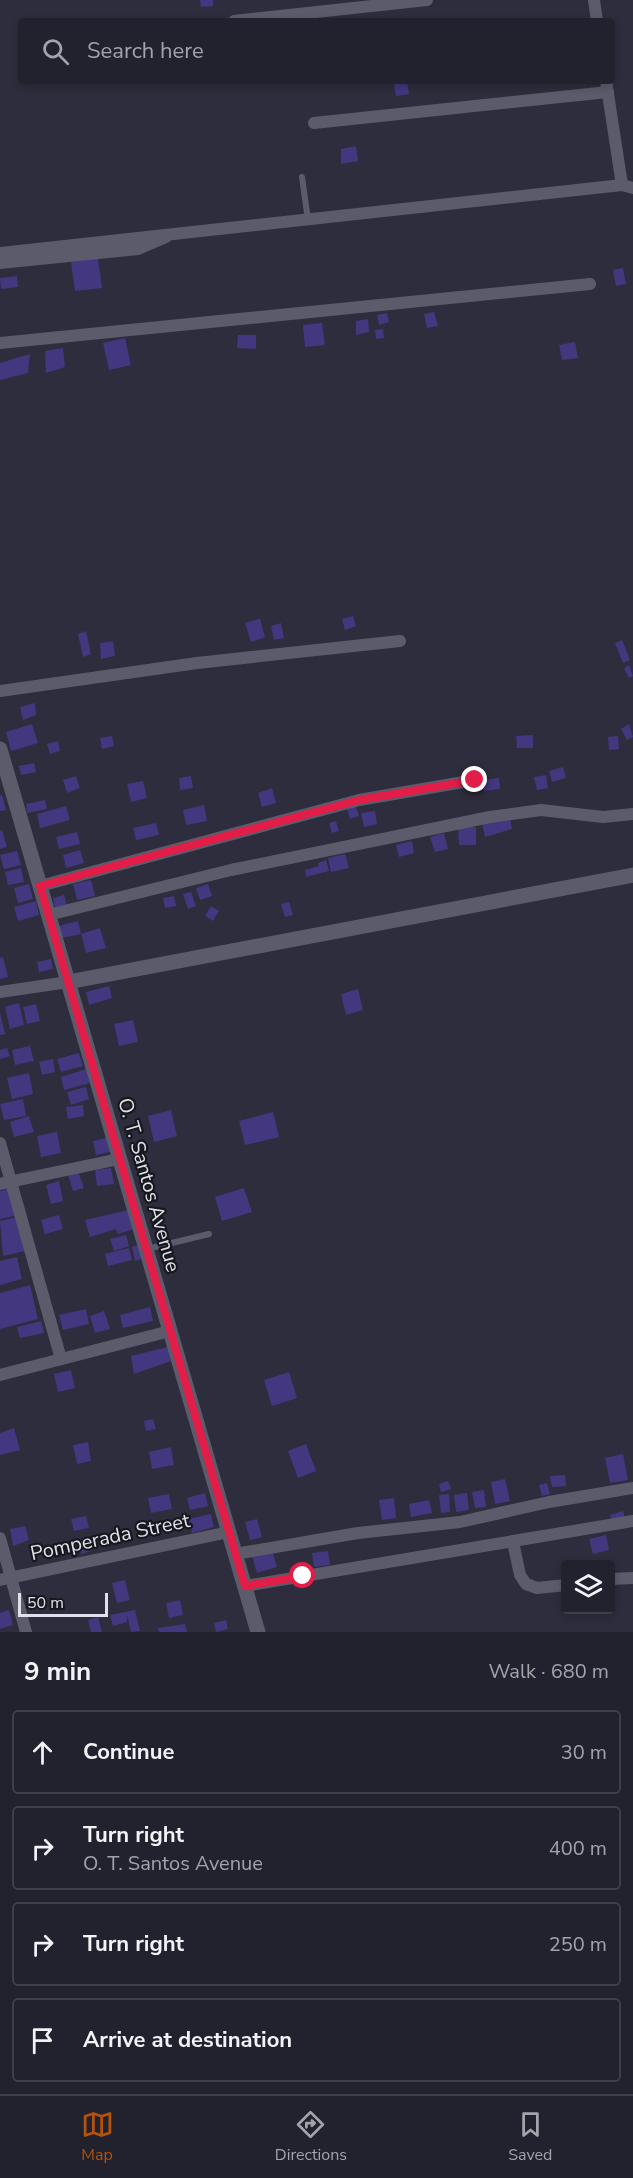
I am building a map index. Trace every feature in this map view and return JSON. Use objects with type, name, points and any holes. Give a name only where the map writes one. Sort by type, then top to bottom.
[{"type":"street","points":[[262,18],[428,0]]},
{"type":"street","points":[[594,0],[597,18]]},
{"type":"street","points":[[0,253],[627,187],[607,86],[314,123]]},
{"type":"street","points":[[0,264],[138,249],[157,243],[171,234]]},
{"type":"street","points":[[0,343],[590,284]]},
{"type":"street","points":[[0,691],[198,663],[400,641]]},
{"type":"street","name":"O. T. Santos Avenue","points":[[0,749],[258,1632]]},
{"type":"street","points":[[40,886],[359,800],[475,780]]},
{"type":"street","points":[[48,915],[242,867],[490,817],[541,810],[603,817],[633,814]]},
{"type":"street","points":[[0,992],[68,982],[633,875]]},
{"type":"street","points":[[0,1143],[5,1182],[61,1359]]},
{"type":"street","points":[[5,1182],[119,1159]]},
{"type":"street","points":[[0,1375],[170,1330]]},
{"type":"street","points":[[235,1554],[367,1532],[460,1522],[543,1503],[633,1488]]},
{"type":"street","points":[[245,1586],[633,1521]]},
{"type":"street","name":"Pomperada Street","points":[[6,1579],[229,1532]]},
{"type":"street","points":[[0,1538],[6,1579],[26,1632]]},
{"type":"street","points":[[513,1542],[520,1575],[526,1584],[537,1588],[561,1586]]},
{"type":"street","points":[[615,1579],[633,1578]]},
{"type":"lane","points":[[302,177],[308,221]]},
{"type":"lane","points":[[146,1249],[209,1234]]},
{"type":"building","points":[[200,0],[213,0],[213,6],[201,7]]},
{"type":"building","points":[[394,84],[407,84],[409,94],[396,96]]},
{"type":"building","points":[[356,146],[358,161],[341,164],[341,149]]},
{"type":"building","points":[[98,258],[102,288],[75,291],[71,262]]},
{"type":"building","points":[[623,268],[626,284],[616,286],[613,270]]},
{"type":"building","points":[[17,276],[18,287],[1,289],[0,278]]},
{"type":"building","points":[[434,312],[438,326],[427,328],[424,314]]},
{"type":"building","points":[[387,313],[389,322],[379,325],[377,315]]},
{"type":"building","points":[[368,319],[369,332],[356,335],[356,321]]},
{"type":"building","points":[[322,323],[325,345],[305,347],[303,325]]},
{"type":"building","points":[[383,329],[384,338],[376,339],[375,330]]},
{"type":"building","points":[[238,335],[256,335],[256,349],[237,348]]},
{"type":"building","points":[[125,338],[131,365],[109,370],[103,343]]},
{"type":"building","points":[[575,342],[578,358],[562,360],[559,345]]},
{"type":"building","points":[[63,348],[65,367],[46,373],[45,351]]},
{"type":"building","points":[[30,354],[28,373],[0,380],[0,363]]},
{"type":"building","points":[[353,616],[356,626],[345,630],[342,619]]},
{"type":"building","points":[[260,619],[265,637],[251,642],[245,623]]},
{"type":"building","points":[[281,623],[284,638],[274,640],[271,626]]},
{"type":"building","points":[[86,631],[91,654],[83,657],[78,634]]},
{"type":"building","points":[[622,640],[630,660],[623,663],[615,643]]},
{"type":"building","points":[[113,641],[115,656],[101,659],[100,643]]},
{"type":"building","points":[[629,665],[633,676],[629,678],[624,668]]},
{"type":"building","points":[[35,703],[36,715],[23,720],[20,707]]},
{"type":"building","points":[[32,724],[38,743],[11,751],[6,732]]},
{"type":"building","points":[[629,724],[633,737],[627,740],[621,729]]},
{"type":"building","points":[[533,735],[533,748],[517,748],[516,736]]},
{"type":"building","points":[[112,736],[114,746],[102,749],[100,738]]},
{"type":"building","points":[[618,736],[619,749],[609,750],[608,737]]},
{"type":"building","points":[[58,741],[60,751],[50,754],[47,744]]},
{"type":"building","points":[[34,763],[36,772],[21,775],[19,766]]},
{"type":"building","points":[[563,767],[566,778],[552,782],[549,771]]},
{"type":"building","points":[[546,775],[548,788],[537,790],[534,777]]},
{"type":"building","points":[[76,776],[80,788],[67,793],[63,780]]},
{"type":"building","points":[[191,776],[193,788],[180,790],[179,778]]},
{"type":"building","points":[[499,778],[500,789],[484,791],[482,780]]},
{"type":"building","points":[[143,781],[147,798],[131,802],[127,784]]},
{"type":"building","points":[[272,788],[276,803],[262,807],[258,793]]},
{"type":"building","points":[[2,795],[6,810],[0,811],[0,796]]},
{"type":"building","points":[[45,800],[47,809],[27,813],[26,804]]},
{"type":"building","points":[[355,804],[359,816],[350,819],[346,806]]},
{"type":"building","points":[[204,805],[207,821],[186,825],[183,810]]},
{"type":"building","points":[[66,806],[70,820],[40,828],[37,814]]},
{"type":"building","points":[[375,811],[377,824],[364,827],[361,813]]},
{"type":"building","points":[[510,818],[512,829],[485,837],[482,823]]},
{"type":"building","points":[[336,821],[339,831],[332,833],[329,823]]},
{"type":"building","points":[[156,823],[159,835],[136,840],[133,828]]},
{"type":"building","points":[[458,827],[476,827],[476,845],[459,845]]},
{"type":"building","points":[[2,830],[7,847],[0,849],[0,831]]},
{"type":"building","points":[[77,832],[80,844],[59,849],[56,837]]},
{"type":"building","points":[[444,833],[448,849],[435,852],[430,837]]},
{"type":"building","points":[[412,841],[414,853],[399,857],[396,845]]},
{"type":"building","points":[[80,850],[84,863],[66,868],[63,855]]},
{"type":"building","points":[[17,851],[21,865],[4,869],[0,855]]},
{"type":"building","points":[[345,854],[349,868],[331,872],[328,858]]},
{"type":"building","points":[[326,860],[329,871],[306,877],[305,870],[319,866],[318,863]]},
{"type":"building","points":[[21,868],[24,882],[8,885],[5,872]]},
{"type":"building","points":[[91,880],[95,896],[77,900],[73,884]]},
{"type":"building","points":[[29,884],[33,899],[18,903],[14,888]]},
{"type":"building","points":[[208,884],[212,896],[200,900],[196,888]]},
{"type":"building","points":[[191,892],[196,906],[188,909],[183,894]]},
{"type":"building","points":[[64,895],[67,906],[55,909],[53,898]]},
{"type":"building","points":[[174,896],[176,906],[165,908],[163,898]]},
{"type":"building","points":[[36,901],[39,915],[18,921],[14,907]]},
{"type":"building","points":[[289,902],[293,915],[285,917],[281,904]]},
{"type":"building","points":[[211,906],[219,911],[213,921],[205,916]]},
{"type":"building","points":[[78,921],[81,934],[62,938],[59,926]]},
{"type":"building","points":[[100,928],[106,948],[86,953],[81,934]]},
{"type":"building","points":[[3,957],[8,977],[0,979],[0,958]]},
{"type":"building","points":[[51,959],[53,969],[39,972],[37,962]]},
{"type":"building","points":[[109,986],[112,998],[89,1005],[86,992]]},
{"type":"building","points":[[358,989],[363,1010],[346,1015],[341,994]]},
{"type":"building","points":[[19,1003],[24,1025],[10,1029],[5,1007]]},
{"type":"building","points":[[36,1004],[40,1021],[27,1024],[23,1007]]},
{"type":"building","points":[[0,1012],[5,1034],[0,1035]]},
{"type":"building","points":[[133,1020],[138,1042],[119,1046],[114,1024]]},
{"type":"building","points":[[30,1046],[34,1061],[15,1065],[12,1050]]},
{"type":"building","points":[[7,1048],[10,1056],[0,1059],[0,1050]]},
{"type":"building","points":[[79,1053],[83,1066],[61,1072],[57,1059]]},
{"type":"building","points":[[53,1059],[55,1072],[42,1075],[39,1062]]},
{"type":"building","points":[[86,1069],[90,1083],[64,1090],[61,1077]]},
{"type":"building","points":[[29,1073],[33,1094],[12,1099],[7,1078]]},
{"type":"building","points":[[86,1087],[89,1099],[71,1105],[67,1092]]},
{"type":"building","points":[[23,1099],[26,1116],[4,1120],[0,1104]]},
{"type":"building","points":[[83,1105],[84,1116],[68,1119],[66,1107]]},
{"type":"building","points":[[171,1110],[177,1136],[154,1142],[148,1116]]},
{"type":"building","points":[[273,1112],[279,1137],[245,1145],[239,1121]]},
{"type":"building","points":[[29,1116],[34,1132],[14,1137],[10,1122]]},
{"type":"building","points":[[57,1132],[61,1153],[41,1157],[37,1136]]},
{"type":"building","points":[[107,1138],[110,1152],[96,1155],[93,1141]]},
{"type":"building","points":[[111,1168],[114,1184],[97,1186],[95,1170]]},
{"type":"building","points":[[78,1171],[84,1188],[73,1191],[68,1175]]},
{"type":"building","points":[[59,1181],[63,1201],[51,1204],[46,1185]]},
{"type":"building","points":[[11,1188],[18,1215],[0,1219],[0,1191]]},
{"type":"building","points":[[244,1188],[252,1212],[222,1221],[215,1197]]},
{"type":"building","points":[[129,1210],[134,1229],[118,1234],[116,1229],[90,1237],[85,1220]]},
{"type":"building","points":[[59,1215],[63,1229],[45,1234],[41,1220]]},
{"type":"building","points":[[17,1217],[25,1251],[3,1256],[0,1221]]},
{"type":"building","points":[[126,1235],[129,1246],[114,1251],[110,1239]]},
{"type":"building","points":[[138,1245],[144,1258],[135,1261],[132,1247]]},
{"type":"building","points":[[129,1248],[132,1260],[108,1266],[105,1254]]},
{"type":"building","points":[[17,1257],[22,1279],[0,1285],[0,1261]]},
{"type":"building","points":[[30,1285],[38,1319],[0,1329],[0,1293]]},
{"type":"building","points":[[150,1307],[153,1321],[123,1328],[120,1315]]},
{"type":"building","points":[[86,1309],[89,1324],[63,1330],[59,1315]]},
{"type":"building","points":[[104,1311],[110,1329],[95,1333],[90,1316]]},
{"type":"building","points":[[41,1321],[44,1333],[20,1338],[17,1327]]},
{"type":"building","points":[[167,1347],[171,1361],[134,1374],[131,1356]]},
{"type":"building","points":[[71,1370],[75,1388],[58,1392],[54,1374]]},
{"type":"building","points":[[289,1372],[297,1398],[272,1406],[264,1380]]},
{"type":"building","points":[[153,1419],[156,1429],[146,1431],[144,1421]]},
{"type":"building","points":[[14,1428],[20,1450],[0,1455],[0,1433]]},
{"type":"building","points":[[88,1442],[91,1461],[77,1464],[73,1445]]},
{"type":"building","points":[[306,1444],[316,1471],[298,1478],[288,1451]]},
{"type":"building","points":[[171,1447],[174,1465],[152,1469],[149,1452]]},
{"type":"building","points":[[623,1454],[628,1480],[610,1483],[605,1458]]},
{"type":"building","points":[[565,1475],[566,1486],[552,1487],[550,1476]]},
{"type":"building","points":[[505,1479],[510,1501],[495,1504],[491,1482]]},
{"type":"building","points":[[448,1481],[451,1489],[441,1492],[439,1484]]},
{"type":"building","points":[[547,1483],[550,1494],[542,1496],[539,1485]]},
{"type":"building","points":[[484,1490],[486,1507],[475,1508],[472,1492]]},
{"type":"building","points":[[205,1493],[208,1506],[190,1510],[187,1498]]},
{"type":"building","points":[[467,1493],[469,1510],[456,1512],[454,1495]]},
{"type":"building","points":[[169,1494],[172,1509],[151,1513],[148,1498]]},
{"type":"building","points":[[449,1494],[450,1512],[441,1513],[439,1495]]},
{"type":"building","points":[[394,1498],[396,1518],[382,1520],[379,1500]]},
{"type":"building","points":[[429,1500],[432,1513],[411,1517],[409,1504]]},
{"type":"building","points":[[623,1511],[625,1518],[612,1522],[610,1515]]},
{"type":"building","points":[[211,1514],[214,1527],[192,1533],[189,1519]]},
{"type":"building","points":[[86,1516],[89,1528],[74,1531],[71,1519]]},
{"type":"building","points":[[257,1519],[262,1537],[250,1540],[245,1522]]},
{"type":"building","points":[[25,1526],[29,1540],[13,1546],[10,1529]]},
{"type":"building","points":[[606,1535],[609,1550],[593,1554],[589,1539]]},
{"type":"building","points":[[88,1543],[91,1551],[81,1554],[79,1546]]},
{"type":"building","points":[[272,1550],[277,1567],[257,1573],[252,1556]]},
{"type":"building","points":[[328,1551],[330,1565],[314,1567],[312,1553]]},
{"type":"building","points":[[125,1580],[130,1600],[117,1603],[112,1583]]},
{"type":"building","points":[[180,1600],[183,1615],[169,1618],[166,1603]]},
{"type":"building","points":[[9,1610],[13,1625],[0,1629],[0,1613]]},
{"type":"building","points":[[135,1610],[140,1631],[131,1632],[127,1615],[127,1622],[113,1626],[110,1615]]},
{"type":"building","points":[[98,1617],[102,1632],[91,1632],[88,1620]]},
{"type":"building","points":[[226,1620],[228,1629],[216,1632],[214,1623]]},
{"type":"building","points":[[185,1624],[187,1632],[159,1632],[158,1628]]},
{"type":"route","points":[[303,1576],[245,1586],[40,886],[359,800],[475,780]]}]
